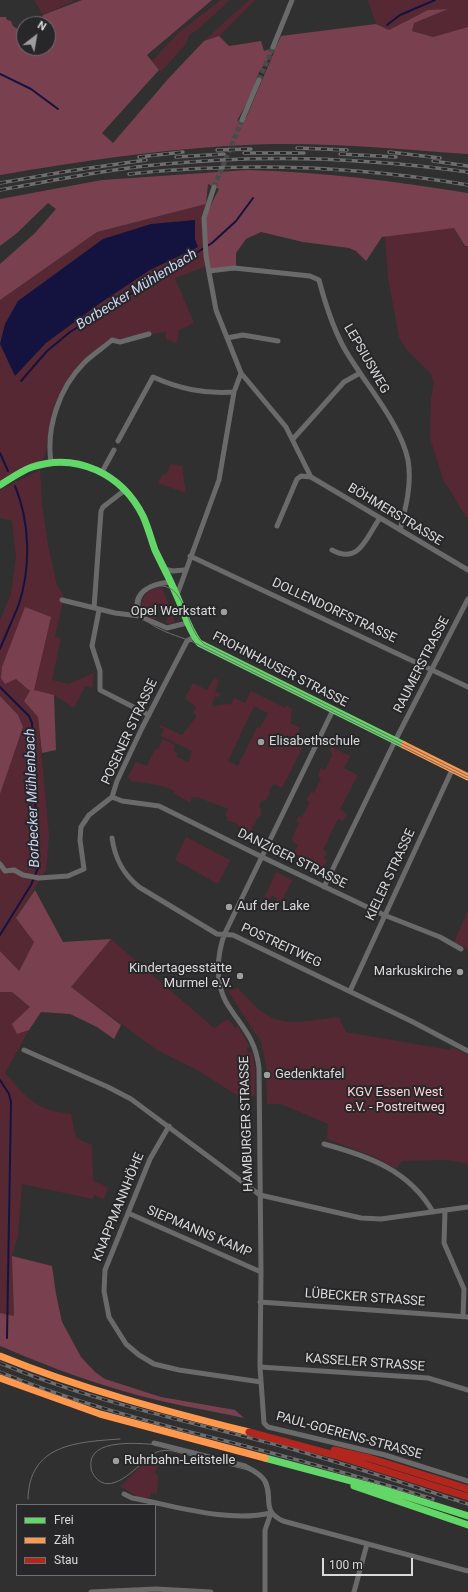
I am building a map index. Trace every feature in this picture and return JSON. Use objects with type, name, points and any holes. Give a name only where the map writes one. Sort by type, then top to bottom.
[{"type":"main road","name":"FROHNHAUSER STRASSE","points":[[0,485],[30,468],[51,462],[78,463],[102,472],[125,490],[143,516],[187,623],[194,637],[203,645],[468,778]]},
{"type":"main road","points":[[0,1356],[62,1380],[104,1394],[296,1445],[468,1497]]},
{"type":"main road","points":[[0,1378],[100,1414],[389,1491],[468,1516]]},
{"type":"main road","points":[[296,1445],[340,1451],[370,1458],[468,1489]]},
{"type":"main road","points":[[331,1476],[366,1492],[468,1525]]},
{"type":"street","points":[[272,47],[292,0]]},
{"type":"street","points":[[242,120],[259,80]]},
{"type":"street","points":[[214,187],[204,218],[204,243],[216,310],[241,373],[260,397],[279,417],[293,438],[311,477]]},
{"type":"street","name":"LEPSIUSWEG","points":[[209,271],[234,268],[310,276],[319,280],[335,329],[360,373],[388,416],[400,438],[408,461],[408,499],[400,530]]},
{"type":"street","points":[[51,462],[50,450],[53,418],[58,404],[78,370],[84,363],[112,340],[120,342],[149,334]]},
{"type":"street","points":[[227,338],[243,335],[278,341]]},
{"type":"street","points":[[176,595],[220,475],[234,392],[241,373]]},
{"type":"street","points":[[293,438],[344,382],[360,373]]},
{"type":"street","points":[[118,441],[153,377],[177,387],[199,392],[234,392]]},
{"type":"street","points":[[102,472],[114,450]]},
{"type":"street","points":[[277,526],[296,479],[301,476],[311,477]]},
{"type":"street","name":"BÖHMERSTRASSE","points":[[311,477],[468,570]]},
{"type":"street","points":[[125,490],[101,511],[96,609],[92,646],[100,671],[100,690],[149,715]]},
{"type":"street","points":[[332,550],[344,555],[353,554],[362,546],[380,518]]},
{"type":"street","name":"DOLLENDORFSTRASSE","points":[[190,556],[468,688]]},
{"type":"street","points":[[164,569],[173,571],[184,570]]},
{"type":"street","points":[[139,616],[138,604],[143,591],[153,584],[170,582]]},
{"type":"street","name":"RAUMERSTRASSE","points":[[324,887],[395,742],[468,599]]},
{"type":"street","points":[[62,600],[96,609],[139,616],[167,628],[187,623]]},
{"type":"street","name":"POSENER STRASSE","points":[[0,864],[5,871],[14,870],[31,877],[39,878],[68,876],[84,869],[80,840],[81,827],[89,815],[112,797],[117,781],[149,715],[187,641],[194,637]]},
{"type":"street","name":"HAMBURGER STRASSE","points":[[261,1382],[260,1302],[262,1272],[259,1072],[257,1054],[250,1036],[226,1001],[222,991],[218,966],[224,935],[333,710]]},
{"type":"street","name":"KIELER STRASSE","points":[[350,991],[452,770]]},
{"type":"street","name":"DANZIGER STRASSE","points":[[112,797],[159,806],[324,887],[384,915],[440,937],[461,949]]},
{"type":"street","name":"POSTREITWEG","points":[[112,838],[116,857],[128,878],[139,887],[211,931],[217,934],[232,935],[350,991],[468,1051]]},
{"type":"street","points":[[24,1050],[118,1092],[169,1126],[260,1195],[361,1218],[381,1219],[468,1208]]},
{"type":"street","name":"KNAPPMANNHÖHE","points":[[169,1126],[150,1159],[104,1277],[106,1308],[120,1336],[139,1355],[154,1364],[179,1370],[261,1382]]},
{"type":"street","points":[[324,1144],[357,1153],[386,1165],[416,1188],[433,1212]]},
{"type":"street","points":[[445,1211],[444,1243],[464,1290],[466,1317]]},
{"type":"street","name":"SIEPMANNS KAMP","points":[[128,1214],[262,1272]]},
{"type":"street","name":"LÜBECKER STRASSE","points":[[260,1302],[466,1317]]},
{"type":"street","name":"KASSELER STRASSE","points":[[260,1367],[428,1378],[468,1391]]},
{"type":"street","name":"PAUL-GOERENS-STRASSE","points":[[261,1382],[264,1424],[268,1426],[385,1455],[468,1481]]},
{"type":"street","points":[[154,1443],[245,1466],[254,1471],[262,1476],[266,1485],[268,1505],[271,1513],[283,1521],[468,1570]]},
{"type":"street","points":[[124,1494],[132,1498],[227,1516],[259,1516],[271,1513]]},
{"type":"street","points":[[265,1592],[264,1530],[271,1513]]},
{"type":"street","points":[[354,1592],[367,1544]]},
{"type":"street","points":[[91,1592],[156,1590],[211,1592]]},
{"type":"green space","points":[[34,0],[76,0],[43,15]]},
{"type":"green space","points":[[221,0],[230,0],[198,29],[189,35],[186,44],[161,72],[152,61],[178,33]]},
{"type":"green space","points":[[249,0],[255,0],[219,36],[204,41]]},
{"type":"green space","points":[[368,0],[468,0],[468,27],[433,37],[412,31],[414,23],[446,9],[428,10],[389,30],[376,24]]},
{"type":"green space","points":[[206,204],[202,227],[207,266],[175,278],[194,323],[179,330],[177,343],[166,339],[166,332],[116,339],[83,361],[62,390],[52,413],[43,459],[0,482],[0,300],[97,232]]},
{"type":"green space","points":[[454,228],[464,247],[468,246],[468,517],[465,516],[444,482],[430,438],[431,399],[434,383],[431,374],[406,349],[399,337],[388,278],[385,236]]},
{"type":"green space","points":[[171,464],[182,466],[186,493],[158,483],[163,474],[166,475]]},
{"type":"green space","points":[[40,470],[42,505],[48,545],[57,585],[63,595],[55,637],[61,638],[52,680],[68,684],[94,673],[92,688],[85,686],[74,708],[54,695],[33,691],[40,662],[16,679],[30,691],[24,701],[38,717],[49,836],[46,870],[16,918],[34,942],[18,971],[0,951],[0,794],[23,727],[18,715],[0,696],[0,620],[11,594],[16,557],[12,521],[0,518],[0,490]]},
{"type":"green space","points":[[162,587],[175,622],[172,624],[165,623],[170,613],[165,611],[166,606],[159,603],[153,615],[157,618],[156,620],[143,614],[142,604],[145,595],[152,590]]},
{"type":"green space","points":[[214,678],[219,680],[215,692],[220,693],[219,697],[215,696],[212,706],[216,707],[217,705],[231,704],[234,698],[245,703],[251,691],[285,708],[287,706],[292,709],[290,723],[300,728],[295,739],[287,735],[285,738],[303,747],[282,788],[274,784],[268,792],[270,793],[266,800],[261,801],[259,807],[261,809],[260,812],[262,813],[260,817],[258,817],[254,826],[252,825],[252,829],[245,840],[243,840],[244,837],[237,833],[240,827],[237,824],[227,820],[228,817],[225,816],[228,809],[197,797],[192,797],[190,803],[174,793],[175,791],[153,784],[130,781],[131,779],[127,778],[136,762],[147,766],[154,751],[159,748],[163,739],[175,745],[173,750],[177,753],[176,756],[188,762],[192,751],[161,736],[164,729],[159,727],[160,725],[182,735],[197,716],[193,712],[196,707],[185,698],[193,683],[207,690]],"holes":[[[254,706],[268,713],[260,728],[257,727],[238,766],[228,761]]]},
{"type":"green space","points":[[331,747],[350,756],[344,768],[358,775],[340,809],[347,814],[343,821],[338,819],[323,850],[327,852],[324,858],[327,860],[324,868],[294,853],[298,845],[293,842],[292,838],[299,823],[296,821],[299,816],[302,817],[310,802],[306,800],[311,792],[314,793],[321,778],[318,776],[321,768],[325,770],[332,755],[330,750]]},
{"type":"green space","points":[[186,837],[230,860],[218,884],[175,860]]},
{"type":"green space","points":[[276,872],[292,880],[281,903],[276,901],[277,898],[272,895],[270,899],[264,899]]},
{"type":"green space","points":[[468,911],[468,949],[454,942]]},
{"type":"green space","points":[[111,939],[214,1028],[228,1019],[235,1028],[238,1026],[250,1047],[246,1048],[248,1053],[252,1052],[255,1068],[255,1096],[238,1096],[199,1071],[157,1050],[71,987]]},
{"type":"green space","name":"KGV Essen West e.V. - Postreitweg","points":[[238,988],[262,1012],[272,1018],[294,1022],[339,1017],[346,1032],[450,1050],[452,1047],[468,1055],[468,1164],[447,1160],[402,1161],[396,1169],[377,1158],[327,1139],[328,1124],[281,1104],[267,1104],[266,1065],[261,1042],[228,991]]},
{"type":"green space","points":[[0,992],[12,992],[30,1007],[17,1034],[29,1030],[5,1073],[33,1102],[48,1109],[71,1114],[76,1138],[92,1145],[93,1181],[108,1187],[104,1199],[94,1195],[93,1199],[22,1184],[18,1236],[12,1256],[14,1317],[0,1313]]},
{"type":"green space","points":[[155,1456],[158,1459],[158,1467],[155,1474],[158,1475],[157,1494],[151,1493],[150,1497],[142,1498],[120,1487],[138,1469]]},
{"type":"shaded area","points":[[82,0],[212,0],[147,55],[159,70],[102,133],[113,143],[168,79],[204,41],[219,36],[229,46],[261,41],[264,51],[276,47],[281,36],[376,24],[389,30],[428,10],[448,9],[414,23],[412,31],[433,37],[468,27],[468,154],[317,144],[256,144],[140,154],[84,161],[0,175],[0,17],[6,17],[7,20],[11,21],[13,26],[16,28],[16,56],[56,56],[56,16],[43,16]],"holes":[[[275,50],[246,118],[237,121],[251,95],[259,72]]]},
{"type":"shaded area","points":[[247,170],[358,178],[468,193],[468,246],[465,246],[454,228],[382,237],[366,261],[356,251],[349,248],[303,242],[261,232],[246,239],[236,253],[236,267],[209,270],[204,227],[208,211],[219,189],[208,184],[206,204],[97,232],[0,300],[0,264],[35,233],[56,209],[48,203],[17,233],[0,246],[0,199],[102,180]]},
{"type":"shaded area","points":[[195,220],[195,239],[198,247],[150,270],[99,304],[46,343],[15,376],[0,344],[5,324],[18,301],[103,239],[151,224]]},
{"type":"shaded area","points":[[25,607],[51,617],[34,690],[54,695],[56,750],[42,753],[38,717],[24,701],[30,691],[16,679],[5,684],[1,678],[2,667]]},
{"type":"shaded area","points":[[0,696],[18,715],[23,727],[0,794]]},
{"type":"shaded area","points":[[35,890],[63,942],[111,939],[71,987],[121,1025],[114,1039],[97,1027],[70,1014],[41,1012],[29,1030],[17,1034],[12,1024],[30,1007],[12,992],[0,992],[0,951],[19,971],[34,942],[16,918]]},
{"type":"shaded area","points":[[12,1256],[52,1266],[62,1322],[81,1357],[95,1372],[105,1379],[161,1397],[235,1410],[244,1418],[123,1391],[30,1359],[0,1346],[0,1313],[14,1316]]},
{"type":"waterway","name":"Borbecker Mühlenbach","points":[[387,25],[400,15],[435,0]]},
{"type":"waterway","points":[[0,74],[31,89],[58,109]]},
{"type":"waterway","name":"Borbecker Mühlenbach","points":[[21,381],[47,351],[70,332],[212,243],[236,221],[253,198]]},
{"type":"waterway","name":"Borbecker Mühlenbach","points":[[0,453],[8,471]]},
{"type":"waterway","name":"Borbecker Mühlenbach","points":[[0,649],[19,604],[26,575],[26,529],[24,514],[15,486]]},
{"type":"waterway","name":"Borbecker Mühlenbach","points":[[0,687],[29,716],[32,723],[38,868],[31,885],[0,935]]},
{"type":"waterway","name":"Borbecker Mühlenbach","points":[[0,1080],[9,1094],[11,1102],[7,1338]]},
{"type":"tunnel","points":[[259,80],[273,47]]},
{"type":"tunnel","points":[[214,187],[242,120]]},
{"type":"tram line","points":[[468,776],[204,644],[192,627],[179,598],[173,591],[165,586],[154,586],[143,595],[140,603],[141,612],[145,619],[152,625],[170,634],[197,644],[468,779]]},
{"type":"tram line","points":[[28,1499],[30,1481],[37,1467],[46,1457],[58,1450],[72,1445],[120,1439]]},
{"type":"tram line","points":[[162,1445],[130,1443],[107,1446],[97,1451],[92,1458],[92,1472],[101,1482],[108,1484],[115,1482],[130,1474],[155,1453],[166,1450],[248,1470],[257,1475],[262,1481],[265,1487],[269,1509],[280,1521],[468,1572]]},
{"type":"railway","points":[[297,148],[347,150]]},
{"type":"railway","points":[[217,150],[251,149]]},
{"type":"railway","points":[[139,157],[183,152]]},
{"type":"railway","points":[[389,152],[440,158]]},
{"type":"railway","points":[[244,153],[304,153]]},
{"type":"railway","points":[[176,157],[224,154]]},
{"type":"railway","points":[[340,154],[396,157]]},
{"type":"railway","points":[[0,190],[123,169],[165,164],[241,159],[279,158],[393,163],[468,172]]},
{"type":"railway","points":[[0,183],[146,160]]},
{"type":"railway","points":[[433,161],[468,166]]},
{"type":"railway","points":[[129,174],[213,168],[298,168],[384,174],[468,185]]},
{"type":"railway","points":[[0,1363],[72,1390],[108,1401],[292,1449],[468,1504]]},
{"type":"railway","points":[[0,1372],[55,1393],[112,1411],[304,1462],[433,1499]]},
{"type":"traffic: fast","points":[[0,485],[32,467],[49,463],[65,462],[81,465],[96,470],[111,478],[134,501],[143,516],[155,550],[174,588],[188,625],[199,643],[404,745]]},
{"type":"traffic: fast","points":[[265,1458],[389,1491],[468,1516]]},
{"type":"traffic: fast","points":[[354,1486],[468,1525]]},
{"type":"traffic: slow","points":[[404,745],[468,777]]},
{"type":"traffic: slow","points":[[0,1356],[92,1389],[249,1432]]},
{"type":"traffic: slow","points":[[0,1378],[100,1414],[265,1458]]},
{"type":"traffic: jam","points":[[249,1432],[338,1456],[468,1497]]},
{"type":"traffic: jam","points":[[334,1450],[369,1458],[468,1489]]},
{"type":"place","name":"Opel Werkstatt","points":[[224,612]]},
{"type":"place","name":"Elisabethschule","points":[[261,742]]},
{"type":"place","name":"Auf der Lake","points":[[229,907]]},
{"type":"place","name":"Markuskirche","points":[[460,972]]},
{"type":"place","name":"Kindertagesstätte Murmel e.V.","points":[[240,976]]},
{"type":"place","name":"Gedenktafel","points":[[267,1075]]},
{"type":"place","name":"Ruhrbahn-Leitstelle","points":[[116,1461]]}]
